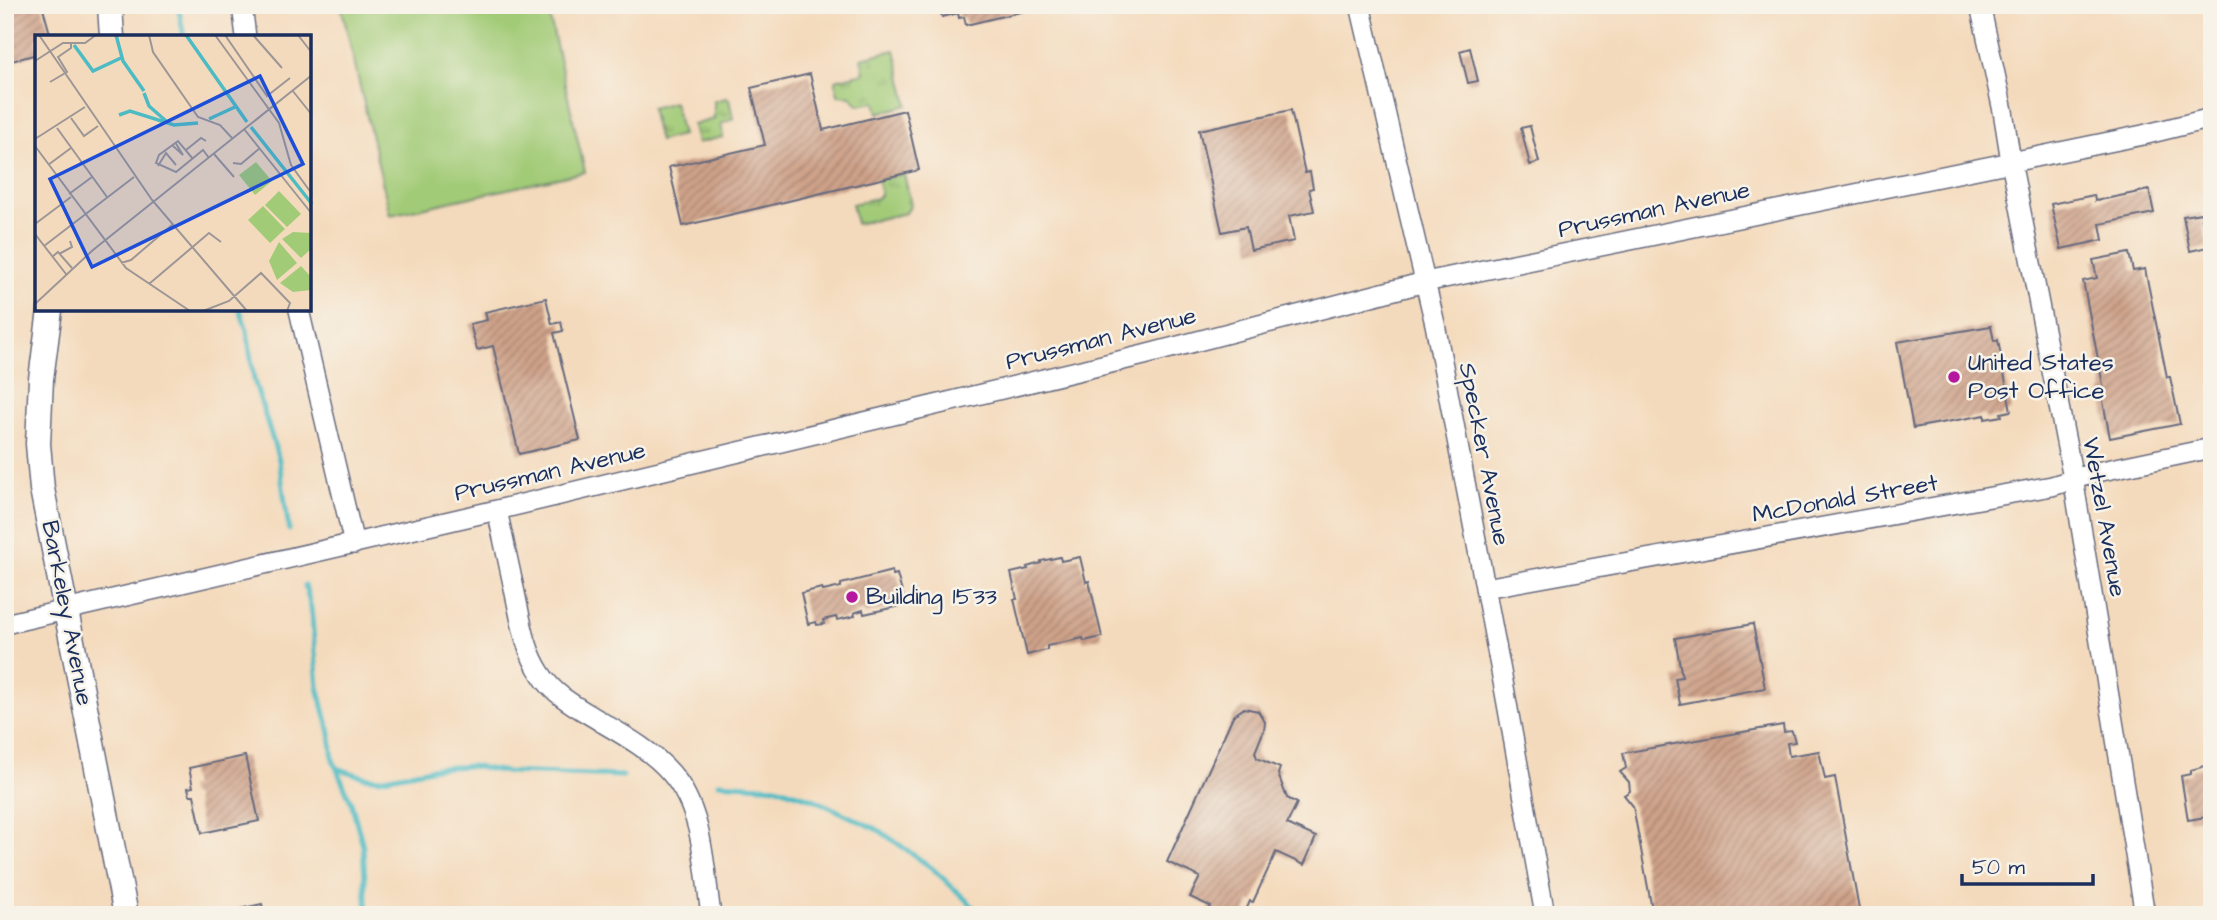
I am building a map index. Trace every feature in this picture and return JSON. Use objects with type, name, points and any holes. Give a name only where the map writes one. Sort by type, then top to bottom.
[{"type":"main road","points":[[110,5],[112,35]]},
{"type":"main road","name":"Barkeley Avenue","points":[[50,312],[41,379],[38,444],[42,489],[126,915]]},
{"type":"street","points":[[242,5],[246,35]]},
{"type":"street","name":"Specker Avenue","points":[[1360,5],[1425,282],[1485,587],[1545,915]]},
{"type":"street","name":"Wetzel Avenue","points":[[1980,5],[2003,111],[2073,478],[2145,915]]},
{"type":"street","name":"Prussman Avenue","points":[[5,624],[67,612],[1144,355],[1425,282],[2130,138],[2212,118]]},
{"type":"street","points":[[299,312],[354,544]]},
{"type":"street","name":"McDonald Street","points":[[1485,587],[2011,494],[2212,448]]},
{"type":"street","points":[[497,510],[532,658],[556,692],[643,748],[661,763],[679,784],[688,799],[696,823],[711,915]]},
{"type":"green space","points":[[341,5],[547,5],[585,172],[390,215]]},
{"type":"green space","points":[[895,50],[908,105],[878,113],[875,102],[858,105],[851,96],[838,95],[835,80],[864,73],[861,58]]},
{"type":"green space","points":[[729,99],[733,119],[721,124],[723,137],[697,143],[693,125],[714,119],[714,101]]},
{"type":"green space","points":[[674,102],[682,135],[659,141],[651,108]]},
{"type":"green space","points":[[904,174],[911,204],[906,213],[856,224],[852,204],[877,198],[881,194],[878,180]]},
{"type":"building","points":[[5,5],[42,5],[50,35],[35,35],[35,55],[5,63]]},
{"type":"building","points":[[939,5],[1023,5],[1024,11],[966,25],[964,17],[959,18],[958,13],[942,17]]},
{"type":"building","points":[[1470,48],[1478,81],[1468,83],[1460,51]]},
{"type":"building","points":[[810,74],[823,130],[905,110],[919,170],[683,226],[669,167],[765,145],[751,88]]},
{"type":"building","points":[[1291,110],[1305,173],[1310,172],[1313,188],[1309,189],[1314,211],[1289,216],[1294,241],[1251,250],[1246,227],[1222,232],[1199,130]]},
{"type":"building","points":[[1530,126],[1539,162],[1530,165],[1521,128]]},
{"type":"building","points":[[2149,190],[2154,213],[2100,224],[2103,240],[2061,249],[2051,204],[2094,195],[2095,201]]},
{"type":"building","points":[[2201,213],[2208,247],[2190,251],[2183,216]]},
{"type":"building","points":[[2129,253],[2133,271],[2145,269],[2167,377],[2170,377],[2180,424],[2110,438],[2101,391],[2104,390],[2083,281],[2097,278],[2093,260]]},
{"type":"building","points":[[546,298],[552,324],[561,322],[563,331],[554,333],[580,440],[519,454],[493,346],[477,350],[470,324],[487,320],[485,312]]},
{"type":"building","name":"United States Post Office","points":[[1991,326],[1994,341],[1998,340],[2011,411],[2001,413],[2002,416],[1985,419],[1985,415],[1913,428],[1897,342]]},
{"type":"building","points":[[1060,557],[1061,561],[1080,557],[1086,582],[1089,581],[1102,637],[1047,646],[1047,650],[1027,655],[1011,573]]},
{"type":"building","name":"Building 1533","points":[[892,571],[893,575],[897,574],[904,600],[899,602],[900,606],[864,614],[863,610],[854,613],[855,616],[823,620],[824,624],[808,624],[801,593],[841,587],[841,584]]},
{"type":"building","points":[[1753,624],[1765,688],[1680,704],[1675,678],[1682,677],[1675,638]]},
{"type":"building","points":[[1244,708],[1258,711],[1265,722],[1255,752],[1257,758],[1280,768],[1278,774],[1287,798],[1297,803],[1287,824],[1316,837],[1304,865],[1276,852],[1253,902],[1250,901],[1244,915],[1206,915],[1210,906],[1190,897],[1200,877],[1167,862],[1233,716]]},
{"type":"building","points":[[1783,725],[1784,732],[1792,731],[1795,742],[1787,743],[1789,756],[1819,751],[1825,779],[1835,777],[1860,915],[1653,915],[1633,806],[1624,795],[1630,791],[1629,782],[1620,772],[1626,768],[1623,753]]},
{"type":"building","points":[[245,756],[259,821],[202,833],[194,795],[190,795],[188,788],[193,787],[189,768]]},
{"type":"building","points":[[2212,764],[2212,816],[2188,820],[2181,776]]},
{"type":"building","points":[[262,904],[264,915],[217,915],[217,914]]},
{"type":"waterway","points":[[178,5],[184,35]]},
{"type":"waterway","points":[[241,312],[247,330],[254,380],[279,460],[289,530]]},
{"type":"waterway","points":[[305,585],[311,608],[318,687],[330,733],[333,760],[351,802],[363,846],[367,915]]},
{"type":"waterway","points":[[336,768],[379,779],[436,768],[471,766],[506,772],[623,776]]},
{"type":"waterway","points":[[719,783],[776,787],[813,799],[880,831],[932,868],[982,915]]},
{"type":"place","name":"United States Post Office","points":[[1954,377]]},
{"type":"place","name":"Building 1533","points":[[852,597]]}]
